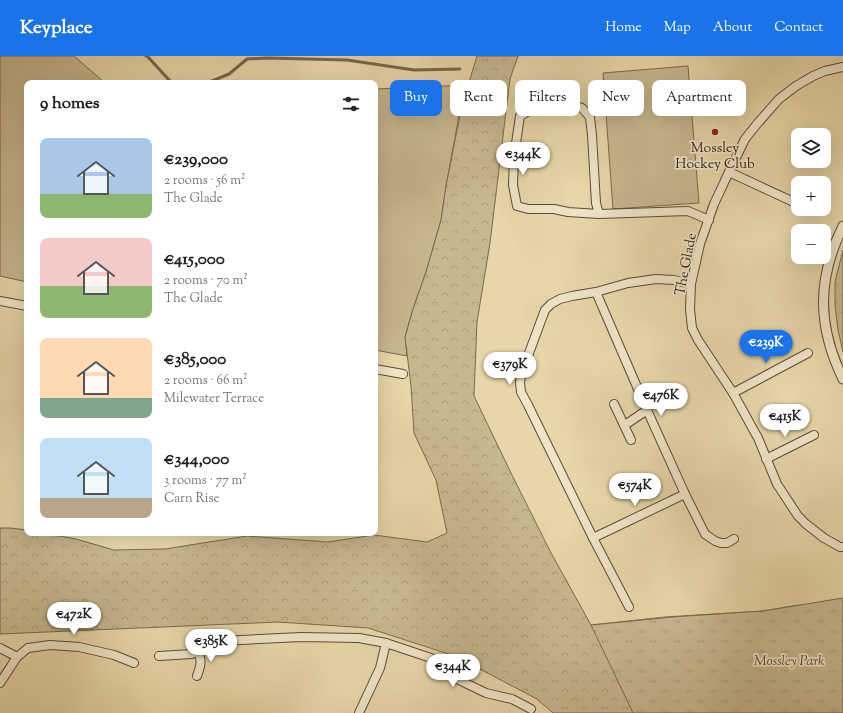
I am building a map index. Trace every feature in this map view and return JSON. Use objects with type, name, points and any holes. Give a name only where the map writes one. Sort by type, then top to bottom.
[{"type":"street","name":"The Glade","points":[[843,67],[825,71],[796,86],[779,99],[745,140],[714,204],[700,244],[691,284],[690,309],[692,328],[698,340],[733,393],[758,438],[776,484],[798,516],[806,524],[824,538],[840,547],[843,547]]},
{"type":"street","points":[[599,214],[596,203],[590,117],[586,112],[582,108],[572,105],[532,109],[520,116],[513,185],[517,206],[528,209],[554,209],[568,212],[599,214],[688,211],[709,220]]},
{"type":"street","points":[[729,172],[791,201]]},
{"type":"street","points":[[843,226],[828,264],[824,282],[823,300],[827,337],[834,359],[843,379]]},
{"type":"street","points":[[629,607],[521,392],[520,382],[522,372],[542,318],[550,304],[560,299],[596,292],[628,282],[656,279],[674,280],[691,284]]},
{"type":"street","points":[[596,292],[647,410],[705,534],[721,543],[734,539]]},
{"type":"street","points":[[0,301],[24,305]]},
{"type":"street","points":[[733,393],[808,353]]},
{"type":"street","points":[[378,370],[403,374]]},
{"type":"street","points":[[614,404],[631,440]]},
{"type":"street","points":[[625,426],[647,410]]},
{"type":"street","points":[[766,459],[814,435]]},
{"type":"street","points":[[593,538],[685,494]]},
{"type":"street","points":[[159,656],[192,654],[220,641],[301,637],[359,638],[386,643],[431,658],[445,666],[457,679],[486,693],[512,699],[531,710]]},
{"type":"street","points":[[359,713],[380,668],[386,643]]},
{"type":"street","points":[[0,683],[17,657],[28,648],[50,645],[78,647],[114,655],[134,663]]},
{"type":"street","points":[[0,648],[17,657]]},
{"type":"street","points":[[197,676],[201,659],[198,651]]},
{"type":"green space","points":[[0,56],[74,56],[102,80],[24,80],[24,281],[0,276]]},
{"type":"green space","points":[[477,56],[518,56],[510,79],[507,104],[507,80],[470,80]]},
{"type":"green space","points":[[688,66],[689,80],[652,80],[652,116],[692,116],[699,203],[613,209],[606,116],[644,116],[644,80],[604,80],[603,73]]},
{"type":"green space","points":[[442,86],[450,86],[450,116],[459,116],[441,220],[405,337],[407,356],[378,351],[378,89],[390,88],[390,116],[442,116]]},
{"type":"green space","points":[[460,116],[505,116],[490,243],[477,322],[474,396],[550,551],[591,625],[665,617],[763,611],[799,605],[657,713],[553,713],[537,699],[455,656],[368,628],[278,622],[0,634],[0,528],[24,530],[24,536],[59,536],[76,539],[114,550],[165,549],[247,536],[328,542],[378,536],[427,542],[447,533],[436,480],[414,433],[411,386],[405,337],[441,220]]},
{"type":"green space","points":[[843,250],[843,352],[838,330],[835,305],[835,282]]},
{"type":"green space","name":"Mossley Park","points":[[843,598],[843,713],[633,713],[591,625],[672,617],[763,611]]},
{"type":"waterway","points":[[146,56],[169,80]]},
{"type":"waterway","points":[[214,80],[229,74],[247,59],[267,58],[347,60],[414,70],[460,69]]},
{"type":"place","name":"Mossley Hockey Club","points":[[715,132]]}]
